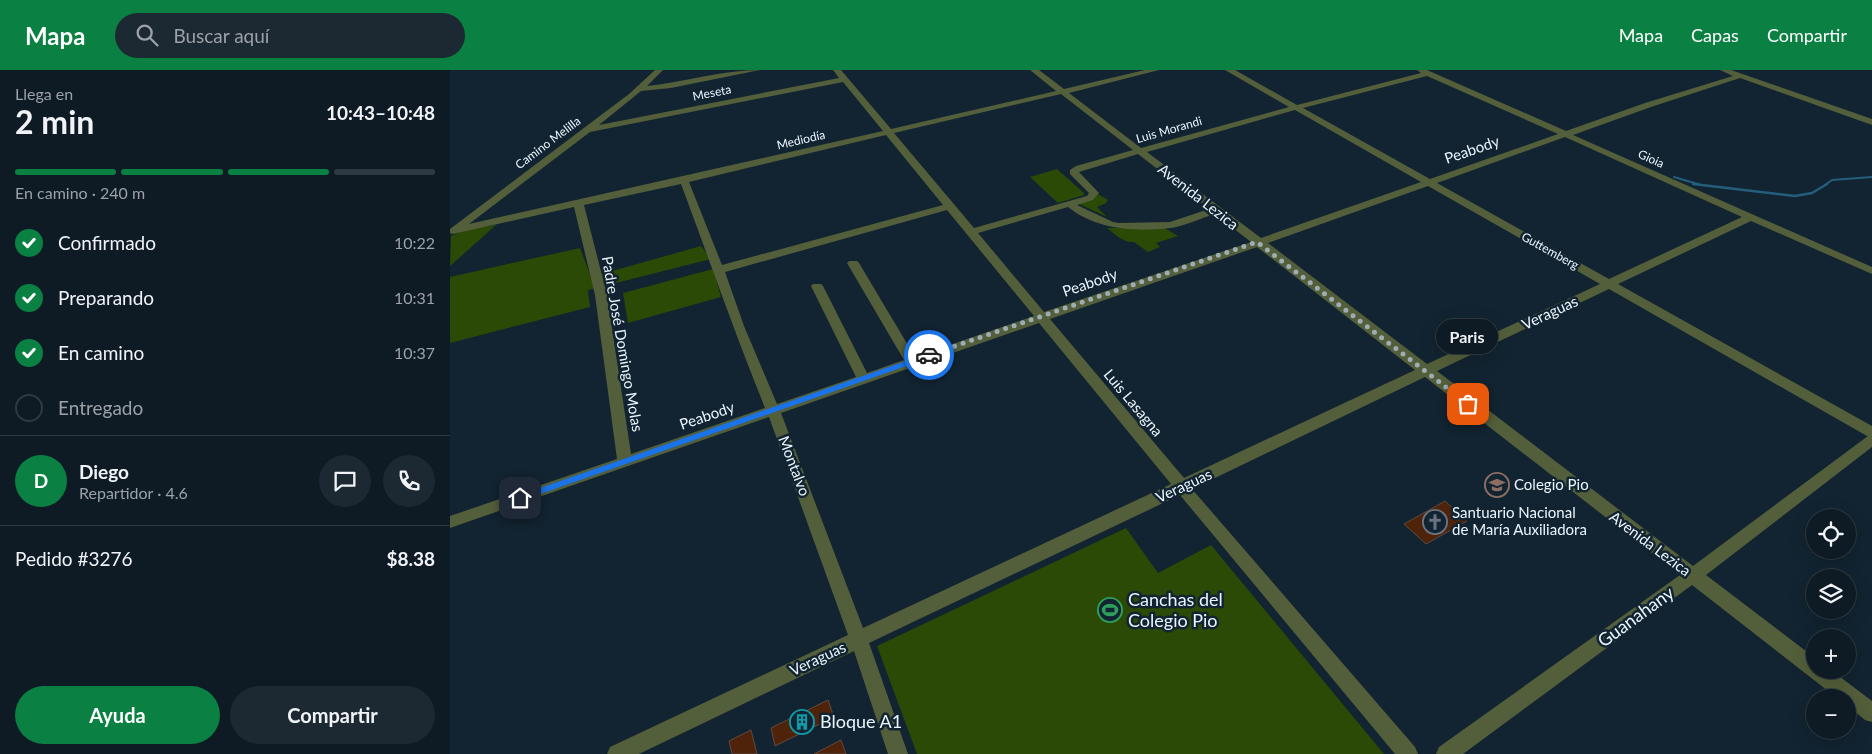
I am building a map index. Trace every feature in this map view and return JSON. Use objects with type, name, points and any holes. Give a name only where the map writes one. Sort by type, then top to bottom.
[{"type":"street","points":[[657,72],[670,70]]},
{"type":"street","points":[[640,90],[756,70]]},
{"type":"street","name":"Avenida Lezica","points":[[1034,70],[1806,663]]},
{"type":"street","name":"Mediodía","points":[[451,233],[1155,70]]},
{"type":"street","name":"Guttemberg","points":[[1229,70],[1872,432]]},
{"type":"street","points":[[1724,70],[1872,122]]},
{"type":"street","name":"Luis Morandi","points":[[971,232],[1090,198],[1094,193],[1073,172],[1074,170],[1424,71]]},
{"type":"street","name":"Gioia","points":[[1424,71],[1872,271]]},
{"type":"street","name":"Camino Melilla","points":[[451,233],[640,90],[657,72]]},
{"type":"street","name":"Meseta","points":[[584,131],[841,74]]},
{"type":"street","name":"Luis Lasagna","points":[[841,74],[1040,317],[1408,754]]},
{"type":"street","name":"Peabody","points":[[450,522],[911,361],[1319,222],[1427,182],[1648,105],[1740,76]]},
{"type":"street","name":"Montalvo","points":[[684,180],[859,640],[898,754]]},
{"type":"street","name":"Padre José Domingo Molas","points":[[578,203],[601,295],[625,462]]},
{"type":"street","points":[[1070,204],[1079,211],[1111,225],[1119,226],[1171,225],[1216,210]]},
{"type":"street","points":[[718,270],[950,206]]},
{"type":"street","points":[[450,220],[471,216]]},
{"type":"street","name":"Veraguas","points":[[617,754],[1750,217]]},
{"type":"street","points":[[853,263],[911,361]]},
{"type":"street","points":[[817,286],[864,378]]},
{"type":"street","name":"Guanahany","points":[[1446,754],[1692,576],[1872,440]]},
{"type":"street","name":"Avenida Lezica","points":[[1827,679],[1872,713]]},
{"type":"green space","points":[[1057,169],[1084,195],[1058,203],[1030,177]]},
{"type":"green space","points":[[1098,194],[1108,200],[1097,207],[1107,217],[1077,203]]},
{"type":"green space","points":[[496,225],[450,266],[451,236],[465,230]]},
{"type":"green space","points":[[1163,227],[1178,236],[1156,243],[1160,247],[1148,252],[1134,242],[1123,240],[1107,228]]},
{"type":"green space","points":[[701,246],[711,259],[588,290],[590,307],[450,343],[450,277],[580,248],[591,277]]},
{"type":"green space","points":[[713,269],[721,297],[628,323],[623,293]]},
{"type":"green space","name":"Canchas del Colegio Pio","points":[[1126,528],[1158,573],[1211,545],[1384,754],[917,754],[877,646]]},
{"type":"building","name":"Santuario Nacional de María Auxiliadora","points":[[1445,501],[1467,521],[1426,544],[1404,524]]},
{"type":"building","name":"Bloque A1","points":[[828,700],[834,717],[775,746],[771,728]]},
{"type":"building","points":[[751,730],[757,754],[732,754],[729,741]]},
{"type":"building","points":[[841,740],[846,754],[814,754]]},
{"type":"waterway","points":[[1674,177],[1701,185]]},
{"type":"waterway","points":[[1825,185],[1832,180],[1872,177]]},
{"type":"waterway","points":[[1693,184],[1701,185]]},
{"type":"waterway","points":[[1701,185],[1795,196],[1812,193],[1827,184]]},
{"type":"way so far","points":[[929,355],[1257,242],[1468,404]]},
{"type":"place","name":"Paris","points":[[1468,404]]},
{"type":"place","name":"Colegio Pio","points":[[1497,485]]},
{"type":"place","name":"Santuario Nacional de María Auxiliadora","points":[[1435,522]]},
{"type":"place","name":"Canchas del Colegio Pio","points":[[1110,610]]},
{"type":"place","name":"Bloque A1","points":[[802,722]]},
{"type":"route","points":[[520,498],[929,355]]}]
